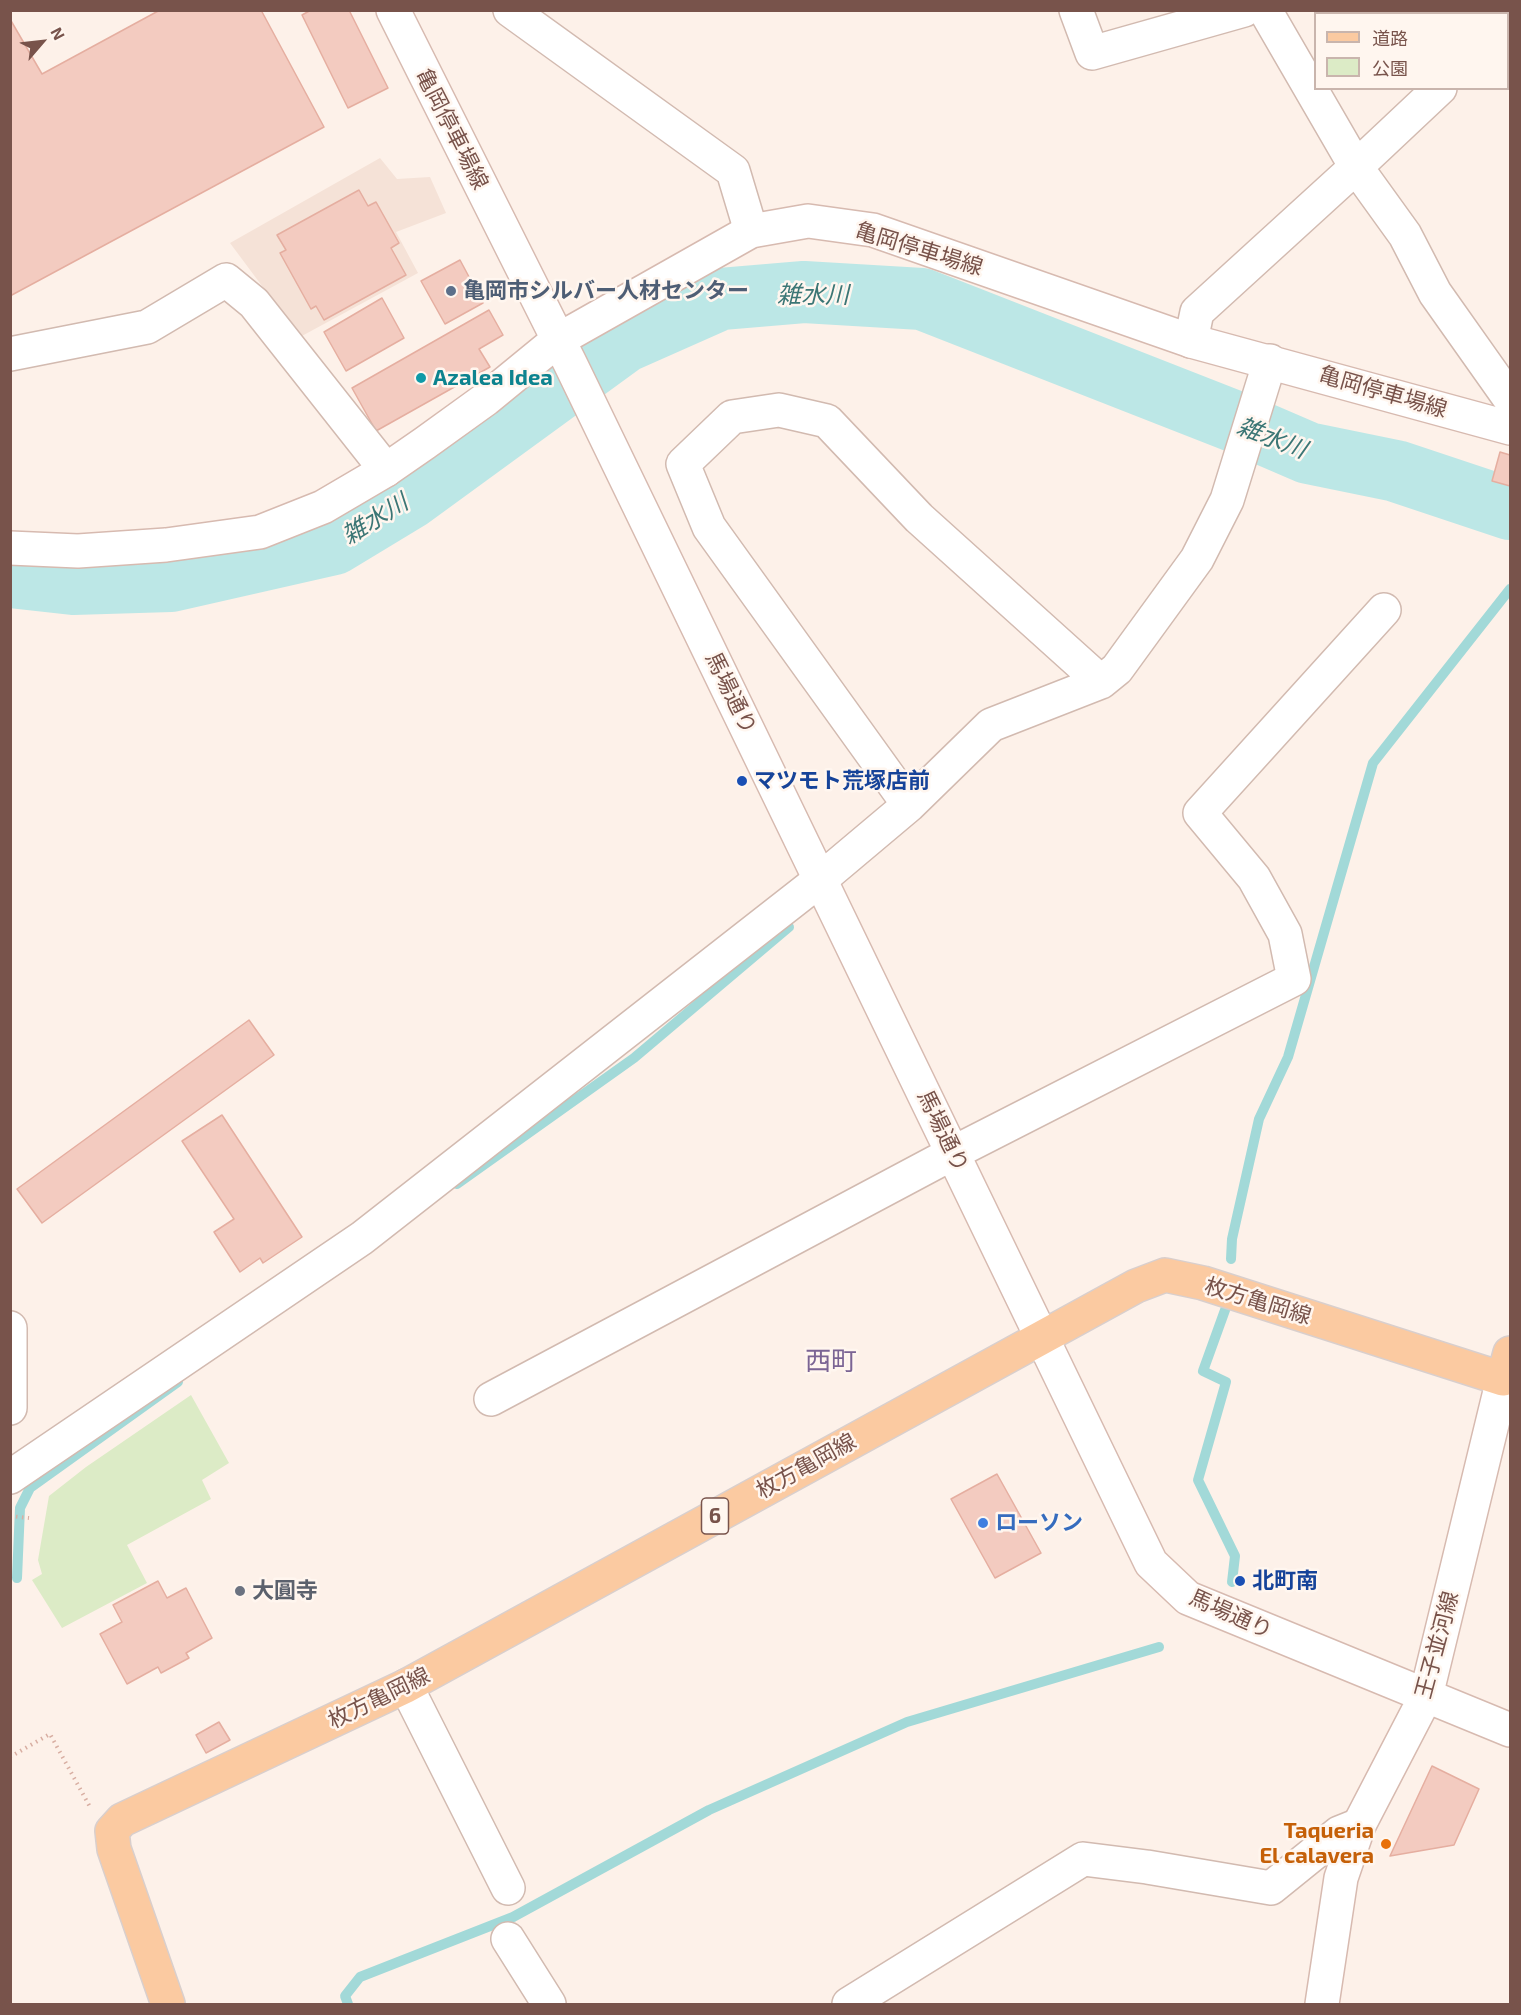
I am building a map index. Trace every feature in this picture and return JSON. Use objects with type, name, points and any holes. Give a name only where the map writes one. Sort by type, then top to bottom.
[{"type":"main road","name":"枚方亀岡線","points":[[112,1831],[122,1820],[406,1686],[1042,1336],[1136,1286],[1165,1275],[1203,1282],[1507,1366]]},
{"type":"main road","points":[[112,1831],[114,1849],[168,2004]]},
{"type":"street","name":"亀岡停車場線","points":[[393,10],[564,351],[751,231],[808,221],[873,230],[1191,341],[1510,428]]},
{"type":"street","points":[[510,10],[733,171],[751,231]]},
{"type":"street","points":[[1076,10],[1092,53],[1244,10]]},
{"type":"street","points":[[1265,10],[1356,167],[1405,236],[1435,293],[1510,399]]},
{"type":"street","points":[[1191,341],[1197,312],[1438,90]]},
{"type":"street","points":[[10,354],[147,327],[226,280],[254,303],[386,470]]},
{"type":"street","name":"馬場通り","points":[[564,351],[1150,1563],[1188,1598],[1510,1730]]},
{"type":"street","points":[[10,548],[88,550],[166,545],[260,532],[323,507],[386,470],[486,399],[564,351]]},
{"type":"street","points":[[10,1477],[362,1239],[821,879],[909,805],[990,725],[1101,682],[1117,669],[1197,559],[1227,500],[1270,361]]},
{"type":"street","points":[[909,805],[709,527],[683,464],[732,417],[779,410],[827,421],[919,518],[1101,682]]},
{"type":"street","points":[[491,1400],[953,1153],[1294,979],[1285,934],[1254,878],[1200,813],[1384,610]]},
{"type":"street","points":[[10,1328],[10,1408]]},
{"type":"street","name":"王子並河線","points":[[1322,2004],[1341,1878],[1359,1825],[1426,1696],[1507,1366]]},
{"type":"street","points":[[406,1686],[508,1888]]},
{"type":"street","points":[[849,2004],[1083,1859],[1147,1866],[1271,1888],[1339,1833],[1359,1825]]},
{"type":"street","points":[[508,1939],[549,2004]]},
{"type":"path","points":[[12,1516],[29,1518]]},
{"type":"path","points":[[10,1757],[50,1734],[96,1818],[112,1831]]},
{"type":"shaded area","points":[[380,158],[397,179],[430,177],[446,213],[396,232],[418,273],[300,337],[230,243]]},
{"type":"green space","points":[[191,1395],[229,1463],[202,1480],[211,1499],[127,1545],[147,1583],[62,1628],[32,1580],[42,1574],[38,1560],[49,1496],[86,1467]]},
{"type":"building","points":[[160,10],[261,10],[324,127],[10,296],[10,19],[42,74]]},
{"type":"building","points":[[311,10],[349,10],[388,88],[348,108],[302,15]]},
{"type":"building","points":[[359,190],[368,206],[376,202],[399,243],[391,248],[406,275],[324,320],[316,306],[311,309],[280,253],[286,250],[277,235]]},
{"type":"building","points":[[460,260],[483,303],[445,324],[421,281]]},
{"type":"building","points":[[382,298],[404,338],[346,371],[324,332]]},
{"type":"building","name":"Azalea Idea","points":[[489,310],[503,335],[479,349],[490,367],[376,431],[352,388]]},
{"type":"building","points":[[1500,452],[1510,455],[1510,486],[1492,481]]},
{"type":"building","points":[[249,1020],[274,1055],[42,1223],[17,1189]]},
{"type":"building","points":[[222,1115],[302,1237],[263,1263],[260,1258],[240,1272],[214,1232],[234,1219],[182,1141]]},
{"type":"building","points":[[997,1474],[1041,1553],[995,1578],[951,1499]]},
{"type":"building","points":[[158,1581],[167,1598],[186,1588],[212,1638],[186,1653],[189,1658],[161,1673],[158,1667],[127,1684],[100,1634],[122,1622],[113,1605]]},
{"type":"building","points":[[219,1722],[230,1740],[206,1753],[196,1735]]},
{"type":"building","points":[[1432,1766],[1479,1789],[1454,1845],[1390,1856]]},
{"type":"waterway","name":"雑水川","points":[[10,577],[73,584],[171,581],[334,544],[410,498],[624,342],[721,299],[804,292],[922,299],[1236,422],[1308,453],[1396,471],[1510,509]]},
{"type":"waterway","points":[[1231,1259],[1232,1239],[1259,1119],[1288,1057],[1373,763],[1510,589]]},
{"type":"waterway","points":[[457,1184],[634,1058],[789,927]]},
{"type":"waterway","points":[[1229,1299],[1203,1371],[1226,1382],[1198,1480],[1235,1556],[1232,1582]]},
{"type":"waterway","points":[[17,1578],[20,1508],[30,1488],[178,1382]]},
{"type":"waterway","points":[[348,2004],[345,1996],[360,1977],[513,1917],[709,1810],[907,1722],[1159,1647]]},
{"type":"place","name":"亀岡市シルバー人材センター","points":[[451,291]]},
{"type":"place","name":"Azalea Idea","points":[[421,378]]},
{"type":"place","name":"マツモト荒塚店前","points":[[742,781]]},
{"type":"place","name":"ローソン","points":[[983,1523]]},
{"type":"place","name":"北町南","points":[[1240,1581]]},
{"type":"place","name":"大圓寺","points":[[240,1591]]},
{"type":"place","name":"Taqueria El calavera","points":[[1386,1844]]},
{"type":"district","name":"西町","points":[[831,1361]]}]
